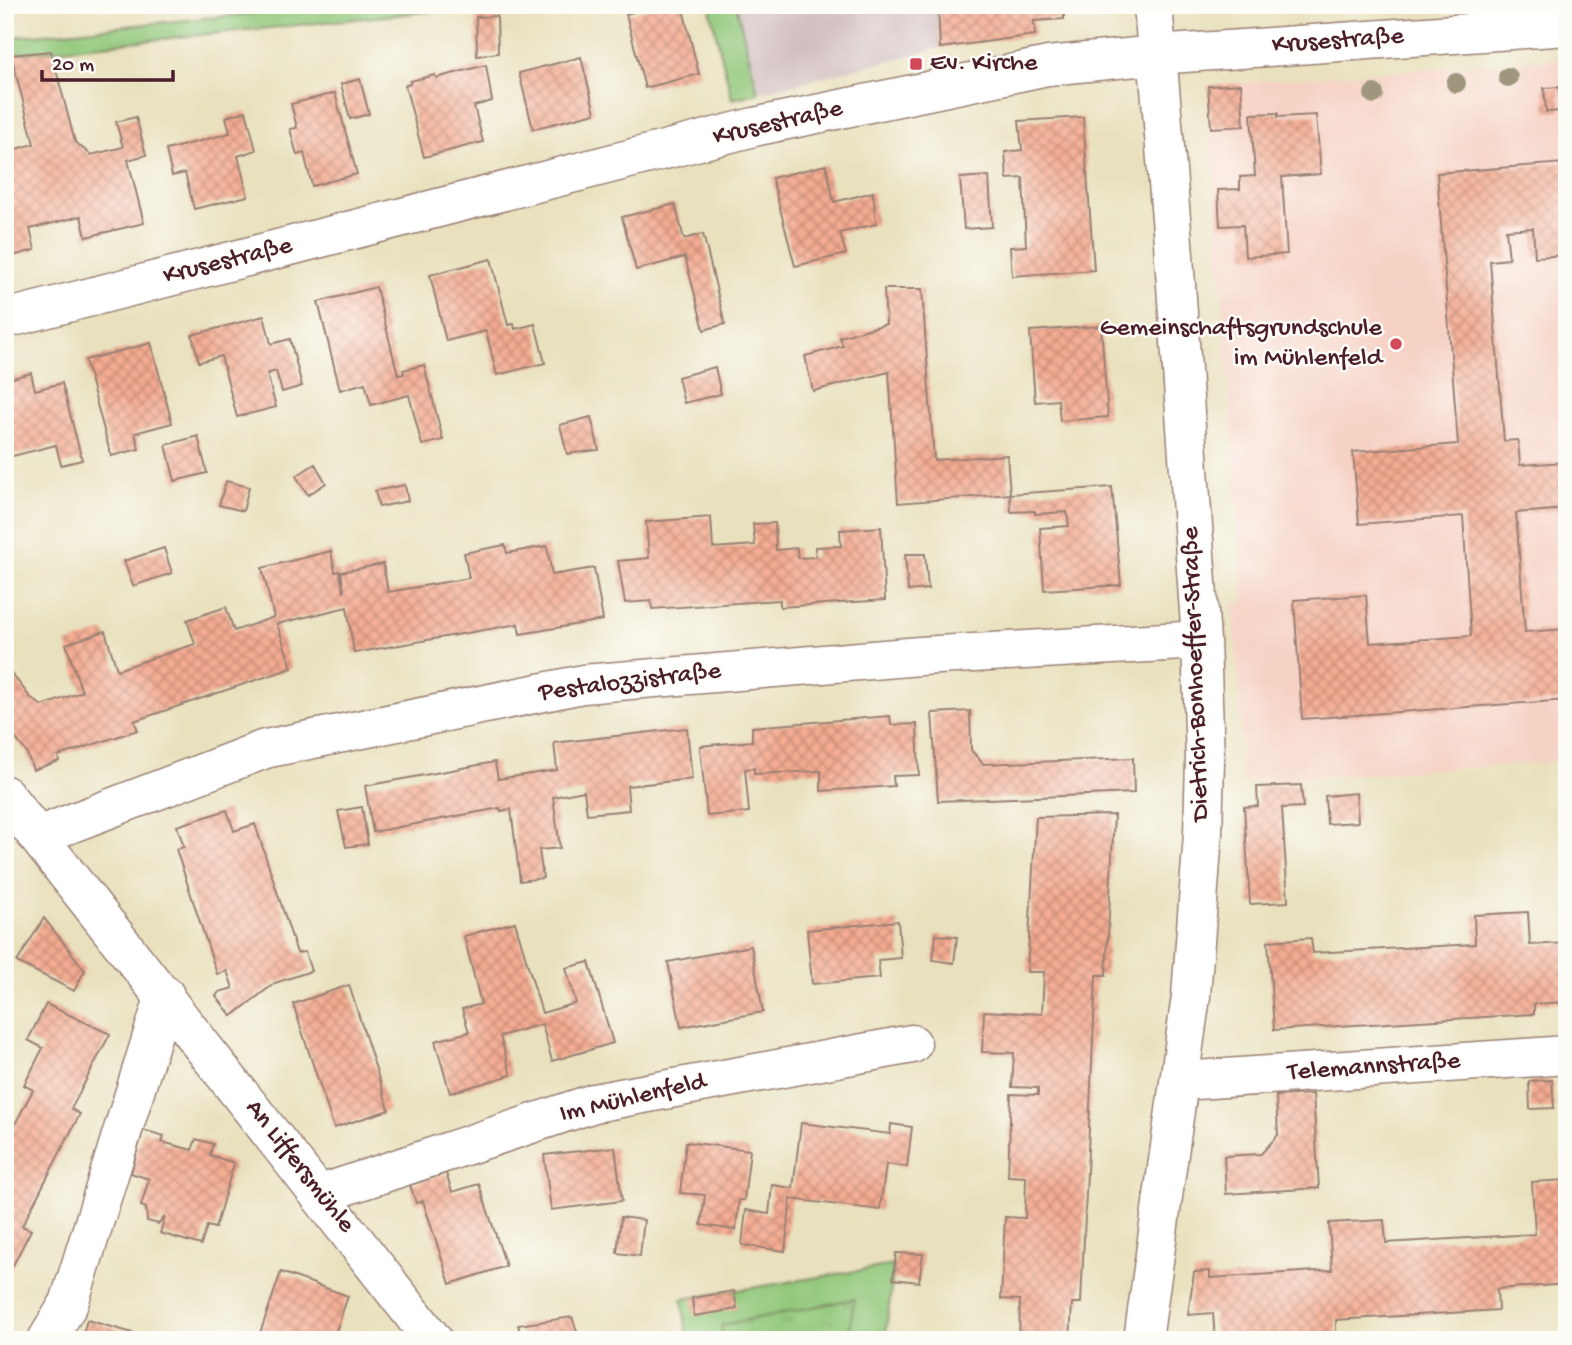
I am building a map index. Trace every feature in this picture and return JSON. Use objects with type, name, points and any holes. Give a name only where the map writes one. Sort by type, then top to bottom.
[{"type":"street","name":"Dietrich-Bonhoeffer-Straße","points":[[1143,1340],[1191,996],[1203,834],[1205,760],[1201,640],[1153,5]]},
{"type":"street","name":"Krusestraße","points":[[5,319],[754,127],[1048,65],[1567,26]]},
{"type":"street","name":"Pestalozzistraße","points":[[38,836],[265,749],[583,684],[920,656],[1201,640]]},
{"type":"street","name":"An Liffersmühle","points":[[5,795],[433,1340]]},
{"type":"street","points":[[47,1340],[69,1303],[164,995]]},
{"type":"street","name":"Im Mühlenfeld","points":[[321,1194],[594,1103],[912,1044]]},
{"type":"street","name":"Telemannstraße","points":[[1181,1081],[1567,1055]]},
{"type":"shaded area","points":[[736,5],[938,5],[940,48],[758,93]]},
{"type":"shaded area","name":"Gemeinschaftsgrundschule im Mühlenfeld","points":[[1567,58],[1567,761],[1241,782],[1240,700],[1233,604],[1244,602],[1207,85]]},
{"type":"green space","points":[[339,5],[492,5],[5,55],[5,38]]},
{"type":"green space","points":[[709,5],[736,5],[758,93],[732,99]]},
{"type":"green space","points":[[894,1265],[885,1340],[688,1340],[682,1299]]},
{"type":"green space","points":[[854,1299],[848,1340],[724,1340],[721,1325]]},
{"type":"building","points":[[659,5],[682,5],[699,74],[645,88],[626,14]]},
{"type":"building","points":[[938,5],[961,5],[961,10],[981,8],[981,5],[1064,5],[1064,19],[1034,21],[1035,35],[940,48]]},
{"type":"building","points":[[497,16],[498,53],[477,56],[476,17]]},
{"type":"building","points":[[51,51],[75,142],[91,155],[123,147],[116,122],[136,117],[146,155],[128,160],[144,223],[86,237],[81,216],[30,229],[35,250],[5,258],[5,152],[34,144],[11,55]]},
{"type":"building","points":[[581,57],[595,113],[533,129],[519,73]]},
{"type":"building","points":[[486,65],[492,101],[474,106],[483,142],[424,157],[405,85],[410,84],[410,81],[435,75],[436,78]]},
{"type":"building","points":[[360,79],[369,114],[350,119],[341,84]]},
{"type":"building","points":[[1241,84],[1244,126],[1211,128],[1208,86]]},
{"type":"building","points":[[1559,87],[1561,111],[1546,112],[1544,88]]},
{"type":"building","points":[[335,93],[357,174],[312,186],[304,153],[297,155],[290,129],[297,128],[291,104]]},
{"type":"building","points":[[246,111],[256,150],[238,156],[248,196],[194,209],[185,173],[172,176],[166,150],[230,133],[226,117]]},
{"type":"building","points":[[1278,113],[1278,117],[1316,115],[1321,174],[1282,177],[1287,254],[1245,257],[1243,225],[1220,226],[1218,190],[1240,189],[1240,177],[1255,176],[1251,114]]},
{"type":"building","points":[[1083,117],[1094,270],[1012,276],[1010,247],[1026,246],[1023,178],[1007,179],[1005,152],[1022,150],[1019,121]]},
{"type":"building","points":[[1564,163],[1567,255],[1535,257],[1533,228],[1506,230],[1509,259],[1490,261],[1504,441],[1518,440],[1520,465],[1567,462],[1567,509],[1516,513],[1525,632],[1567,629],[1567,700],[1302,719],[1294,600],[1366,595],[1370,643],[1471,636],[1463,516],[1359,524],[1353,452],[1458,444],[1437,173]]},
{"type":"building","points":[[826,165],[834,202],[873,192],[876,224],[840,233],[846,254],[795,266],[772,178]]},
{"type":"building","points":[[989,176],[992,227],[964,229],[960,178]]},
{"type":"building","points":[[675,204],[684,239],[703,234],[725,324],[704,330],[685,257],[636,270],[622,217]]},
{"type":"building","points":[[491,259],[508,325],[514,324],[515,329],[535,324],[545,363],[497,375],[486,331],[446,341],[430,275]]},
{"type":"building","points":[[376,287],[398,375],[404,374],[403,370],[424,365],[443,440],[422,445],[409,395],[371,405],[365,383],[340,390],[318,302]]},
{"type":"building","points":[[884,289],[922,289],[934,460],[1007,455],[1010,494],[898,503],[889,372],[813,391],[805,356],[843,346],[840,337],[886,324]]},
{"type":"building","points":[[264,316],[271,344],[290,339],[302,386],[282,392],[276,371],[267,374],[276,407],[237,417],[221,356],[199,362],[192,335]]},
{"type":"building","points":[[1101,326],[1108,417],[1060,421],[1058,400],[1035,402],[1030,331]]},
{"type":"building","points":[[151,343],[172,423],[135,433],[139,449],[111,456],[85,360]]},
{"type":"building","points":[[715,367],[721,394],[684,403],[678,377]]},
{"type":"building","points":[[31,373],[35,390],[62,383],[82,460],[61,465],[56,445],[5,458],[5,380]]},
{"type":"building","points":[[591,417],[599,450],[567,454],[560,425]]},
{"type":"building","points":[[198,436],[207,473],[175,481],[166,445]]},
{"type":"building","points":[[315,464],[326,483],[308,495],[296,476]]},
{"type":"building","points":[[226,481],[249,487],[243,511],[219,505]]},
{"type":"building","points":[[405,485],[408,501],[379,507],[375,491]]},
{"type":"building","points":[[1112,487],[1121,585],[1044,590],[1040,528],[1069,526],[1067,512],[1011,512],[1010,494]]},
{"type":"building","points":[[711,517],[713,548],[755,545],[753,524],[775,523],[776,550],[797,548],[798,558],[816,557],[815,547],[841,546],[840,530],[881,527],[885,600],[780,607],[780,600],[652,609],[651,601],[625,603],[618,561],[649,558],[646,522]]},
{"type":"building","points":[[505,545],[507,553],[547,546],[552,575],[594,568],[603,620],[520,634],[518,624],[354,653],[347,607],[277,624],[292,668],[134,721],[138,730],[58,756],[59,761],[33,770],[27,753],[5,725],[5,665],[30,697],[42,706],[82,692],[66,644],[105,631],[117,670],[195,644],[187,620],[226,607],[234,631],[274,617],[262,568],[331,551],[335,572],[339,571],[344,592],[341,572],[383,564],[388,592],[469,578],[464,553]]},
{"type":"building","points":[[164,548],[172,573],[133,586],[124,561]]},
{"type":"building","points":[[905,554],[925,554],[928,589],[908,591]]},
{"type":"building","points":[[970,711],[971,750],[983,764],[1133,758],[1134,793],[938,801],[932,713]]},
{"type":"building","points":[[890,716],[891,725],[917,724],[919,775],[893,776],[894,786],[821,791],[821,771],[754,774],[754,768],[745,769],[749,812],[707,816],[700,746],[752,741],[752,727]]},
{"type":"building","points":[[687,728],[692,779],[627,786],[629,810],[587,814],[584,791],[553,797],[560,848],[539,850],[543,878],[520,881],[511,809],[501,811],[500,808],[373,832],[365,786],[495,762],[498,779],[557,770],[554,743]]},
{"type":"building","points":[[1301,785],[1303,807],[1282,808],[1288,902],[1250,904],[1244,807],[1258,806],[1257,787]]},
{"type":"building","points":[[1356,793],[1358,822],[1327,824],[1325,796]]},
{"type":"building","points":[[362,807],[368,844],[346,847],[338,811]]},
{"type":"building","points":[[227,810],[234,831],[255,824],[297,953],[305,952],[311,971],[275,983],[232,1016],[216,996],[219,992],[233,988],[227,971],[217,974],[176,849],[184,847],[177,826]]},
{"type":"building","points":[[1114,815],[1106,975],[1096,975],[1081,1303],[1072,1303],[1070,1340],[1019,1340],[1020,1300],[1001,1299],[1005,1217],[1025,1218],[1026,1177],[1008,1176],[1011,1094],[1038,1095],[1038,1088],[1012,1087],[1014,1053],[982,1052],[984,1011],[1042,1014],[1044,972],[1027,972],[1036,817]]},
{"type":"building","points":[[1528,912],[1530,945],[1567,943],[1567,1002],[1534,1004],[1534,1014],[1274,1030],[1268,941],[1311,938],[1313,953],[1475,944],[1474,915]]},
{"type":"building","points":[[44,918],[85,970],[74,991],[17,962]]},
{"type":"building","points":[[898,921],[901,958],[878,960],[880,978],[812,984],[807,930]]},
{"type":"building","points":[[515,922],[542,1013],[576,1003],[566,968],[589,962],[613,1043],[552,1061],[542,1024],[500,1036],[511,1075],[450,1093],[435,1041],[469,1032],[462,1009],[481,1004],[464,936]]},
{"type":"building","points":[[936,935],[957,937],[954,963],[933,960]]},
{"type":"building","points":[[751,946],[763,1012],[681,1027],[668,962]]},
{"type":"building","points":[[349,985],[389,1110],[334,1128],[293,1004]]},
{"type":"building","points":[[46,1004],[110,1034],[71,1109],[80,1114],[22,1226],[31,1230],[5,1281],[5,1143],[33,1090],[24,1085],[43,1048],[28,1040]]},
{"type":"building","points":[[1552,1080],[1554,1108],[1530,1109],[1529,1081]]},
{"type":"building","points":[[1313,1094],[1319,1188],[1226,1194],[1224,1156],[1261,1154],[1278,1135],[1276,1096]]},
{"type":"building","points":[[801,1123],[890,1134],[891,1124],[912,1127],[907,1167],[886,1164],[880,1210],[791,1199],[785,1251],[742,1245],[746,1210],[769,1214],[772,1185],[793,1188]]},
{"type":"building","points":[[143,1130],[164,1136],[162,1142],[192,1150],[196,1139],[213,1144],[210,1155],[234,1163],[215,1228],[207,1226],[201,1245],[160,1233],[165,1217],[158,1224],[147,1221],[146,1208],[141,1206],[149,1179],[131,1173]]},
{"type":"building","points":[[686,1142],[750,1150],[744,1200],[739,1200],[736,1230],[701,1225],[705,1195],[680,1193]]},
{"type":"building","points":[[615,1147],[622,1201],[551,1210],[544,1155]]},
{"type":"building","points":[[446,1173],[452,1192],[479,1184],[506,1266],[450,1284],[423,1201],[416,1203],[410,1185]]},
{"type":"building","points":[[1567,1180],[1567,1284],[1497,1289],[1498,1310],[1336,1320],[1336,1334],[1248,1340],[1215,1340],[1213,1313],[1188,1315],[1194,1272],[1210,1271],[1210,1278],[1332,1270],[1329,1223],[1384,1220],[1386,1243],[1535,1234],[1532,1182]]},
{"type":"building","points":[[621,1217],[644,1220],[640,1256],[617,1253]]},
{"type":"building","points":[[896,1253],[923,1254],[919,1282],[893,1279]]},
{"type":"building","points":[[281,1272],[348,1296],[333,1340],[258,1339]]},
{"type":"building","points":[[734,1291],[737,1309],[694,1316],[692,1298]]},
{"type":"building","points":[[572,1317],[580,1340],[523,1340],[518,1325]]},
{"type":"building","points":[[87,1320],[154,1339],[154,1340],[81,1340]]},
{"type":"place","name":"Ev. Kirche","points":[[916,64]]},
{"type":"place","name":"Gemeinschaftsgrundschule im Mühlenfeld","points":[[1396,344]]}]
